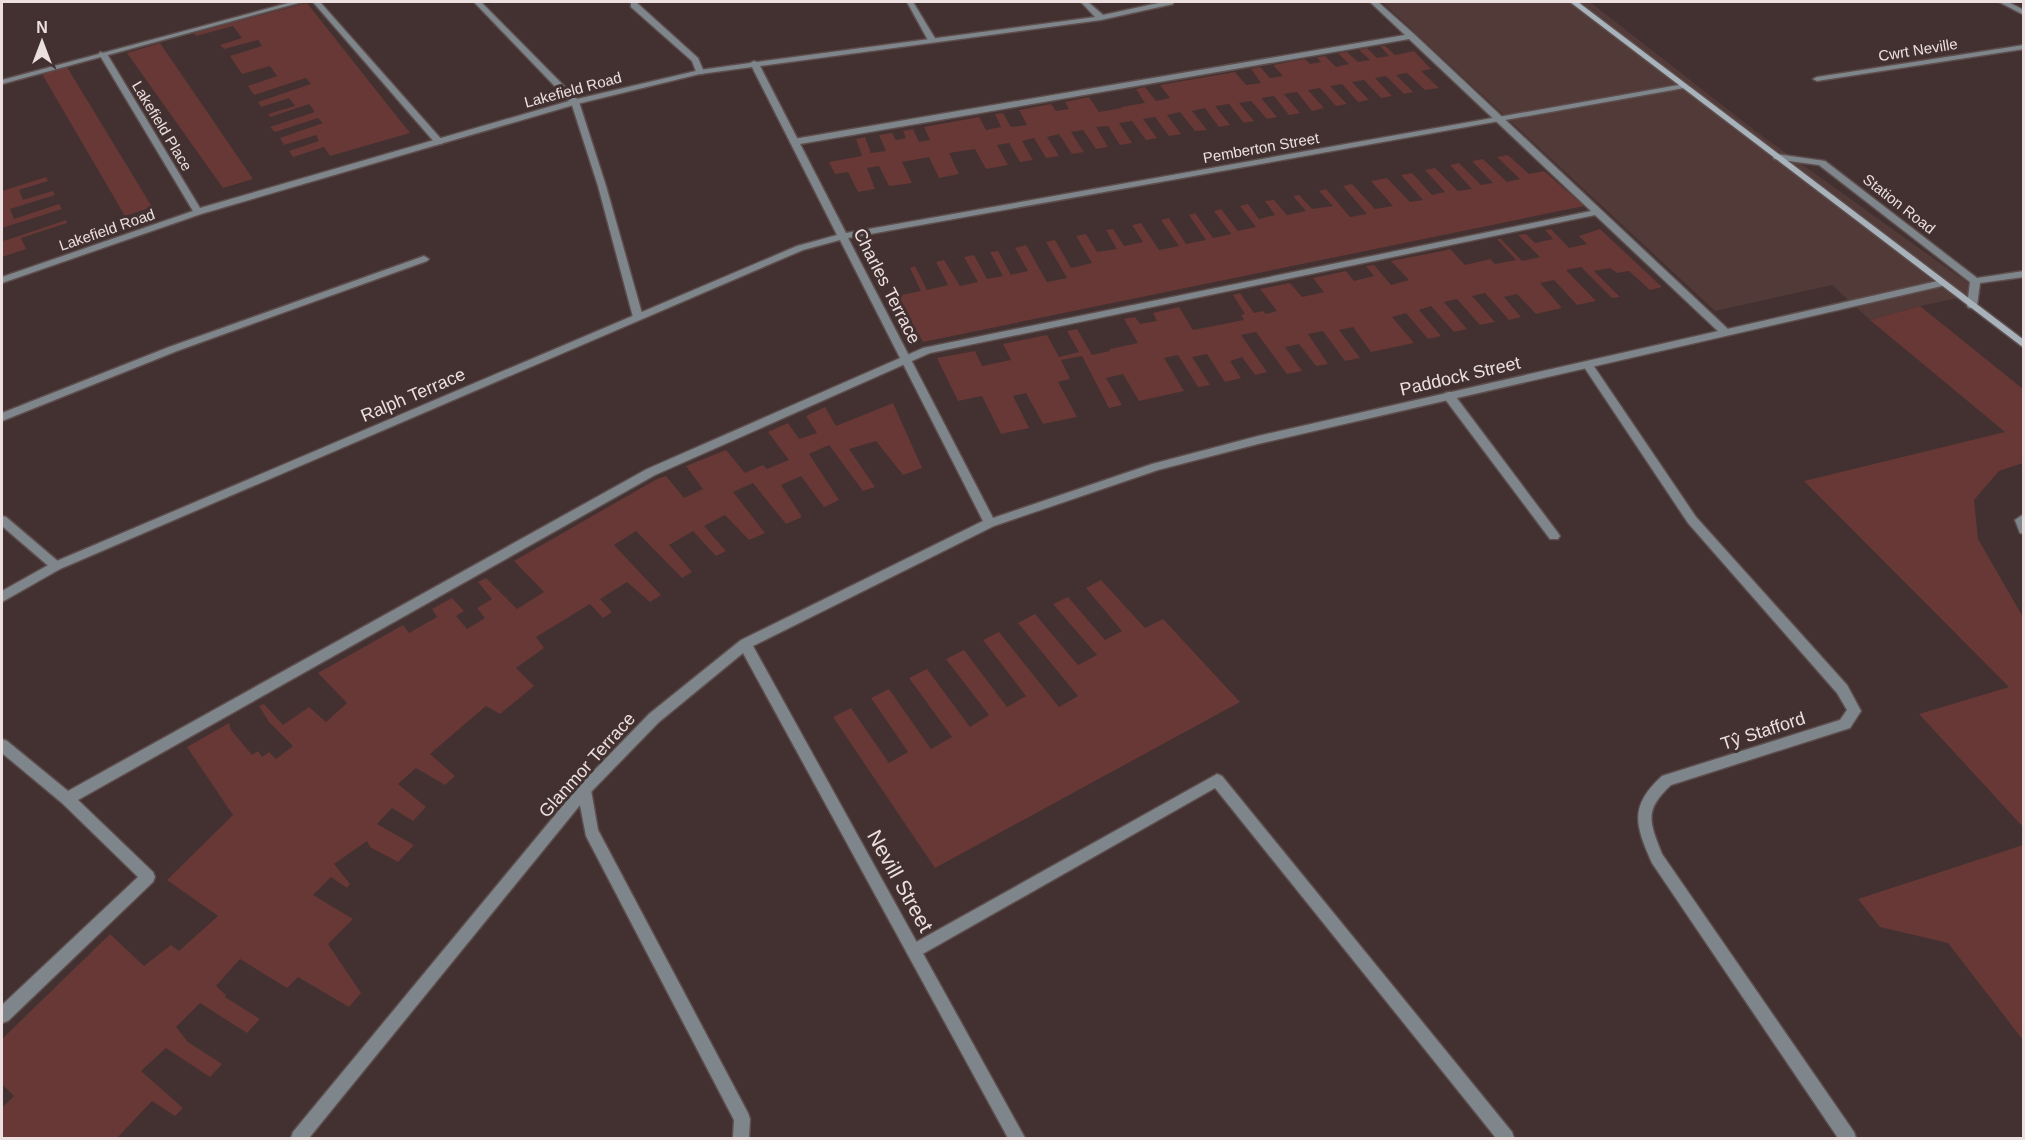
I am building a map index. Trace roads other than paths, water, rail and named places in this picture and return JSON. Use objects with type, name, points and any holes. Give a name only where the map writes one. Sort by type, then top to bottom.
[{"type":"main road","name":"Station Road","points":[[1574,2],[2024,345]]},
{"type":"street","points":[[2,82],[298,2]]},
{"type":"street","points":[[316,2],[439,142]]},
{"type":"street","points":[[477,2],[574,102],[602,186],[638,317]]},
{"type":"street","points":[[910,2],[932,40]]},
{"type":"street","points":[[1084,2],[1101,18]]},
{"type":"street","name":"Lakefield Road","points":[[2,280],[198,212],[574,102],[700,72],[1101,18],[1170,2]]},
{"type":"street","points":[[1374,2],[1725,332]]},
{"type":"street","points":[[2003,2],[2024,14]]},
{"type":"street","points":[[634,5],[695,60],[700,72]]},
{"type":"street","points":[[794,142],[1411,36]]},
{"type":"street","name":"Cwrt Neville","points":[[1817,79],[2024,47]]},
{"type":"street","name":"Lakefield Place","points":[[103,54],[198,212]]},
{"type":"street","name":"Charles Terrace","points":[[754,63],[990,523]]},
{"type":"street","name":"Pemberton Street","points":[[843,236],[1684,86]]},
{"type":"street","name":"Station Road","points":[[1777,157],[1822,163],[1975,282]]},
{"type":"street","points":[[67,799],[651,472],[927,350],[1598,212]]},
{"type":"street","name":"Ralph Terrace","points":[[2,597],[56,566],[800,248],[843,236]]},
{"type":"street","points":[[2,417],[173,349],[424,259]]},
{"type":"street","points":[[1972,306],[1975,282],[2024,274]]},
{"type":"street","name":"Paddock Street","points":[[990,523],[1156,467],[1258,440],[1942,283]]},
{"type":"street","name":"Tŷ Stafford","points":[[1587,364],[1692,520],[1842,689],[1854,711],[1845,724],[1667,780],[1651,793],[1644,807],[1645,830],[1657,858],[1848,1138]]},
{"type":"street","points":[[1449,396],[1554,536]]},
{"type":"street","points":[[2024,518],[2021,520],[2024,530]]},
{"type":"street","points":[[2,520],[56,566]]},
{"type":"street","name":"Glanmor Terrace","points":[[299,1138],[584,790],[654,718],[745,644],[990,523]]},
{"type":"street","name":"Nevill Street","points":[[745,644],[1017,1138]]},
{"type":"street","points":[[2,745],[67,799],[148,877],[2,1016]]},
{"type":"street","points":[[914,951],[1218,780],[1506,1138]]},
{"type":"street","points":[[584,790],[591,831],[742,1119],[741,1138]]}]
